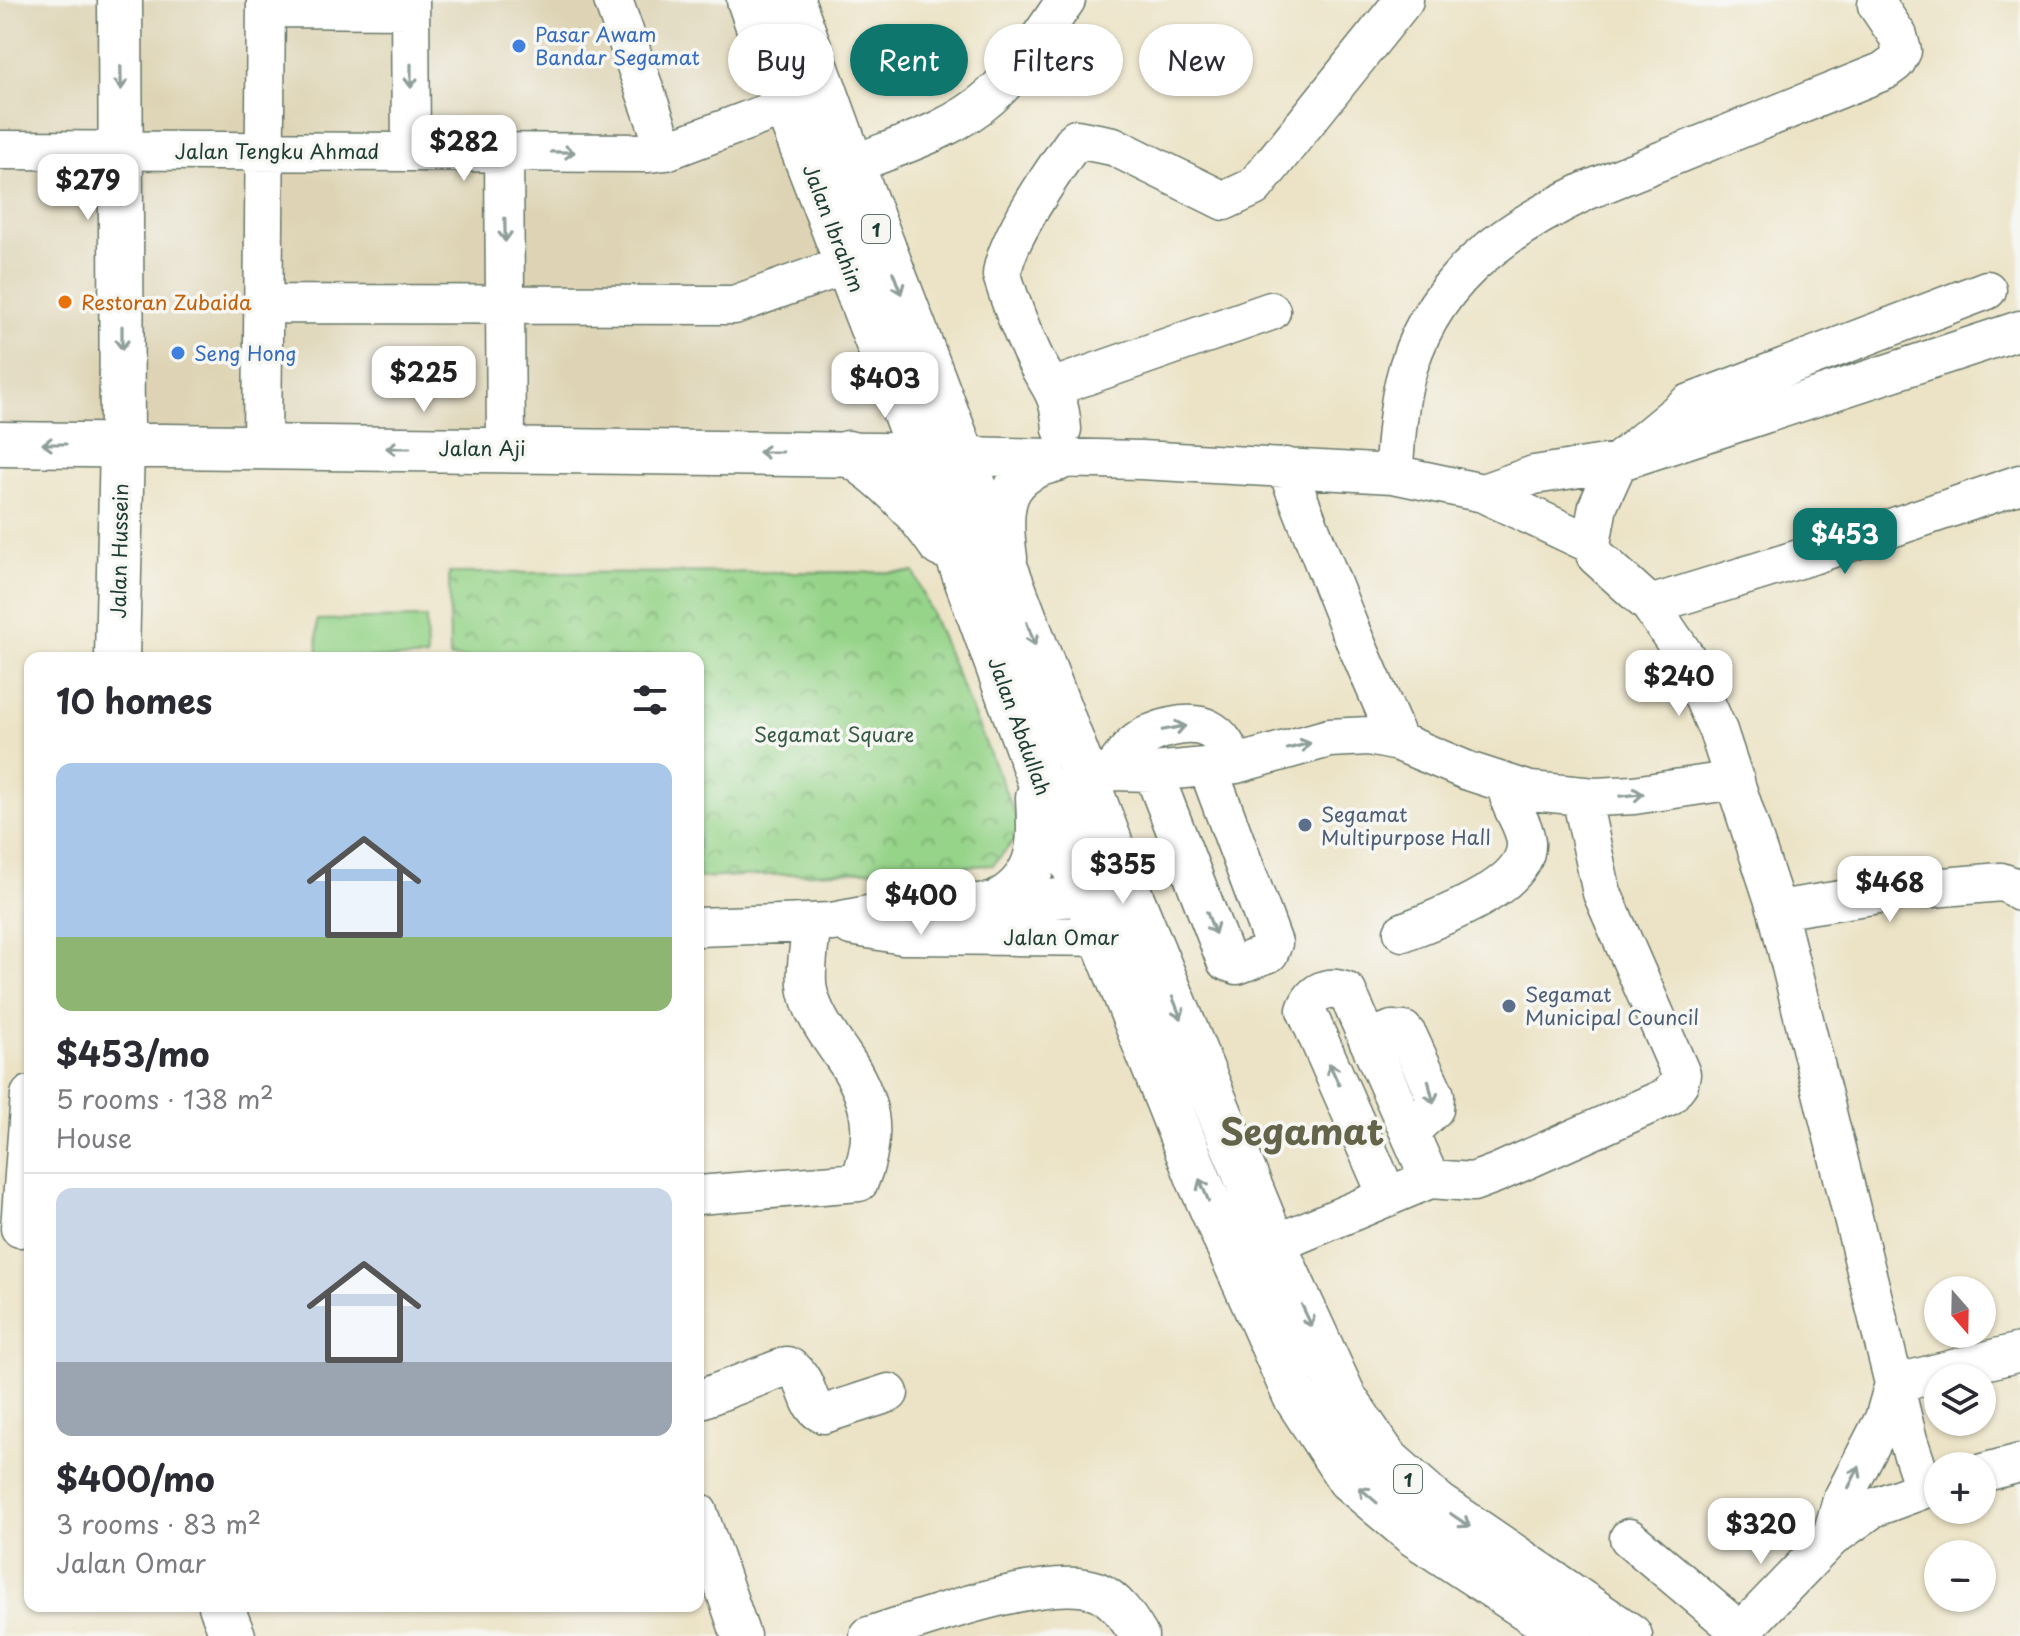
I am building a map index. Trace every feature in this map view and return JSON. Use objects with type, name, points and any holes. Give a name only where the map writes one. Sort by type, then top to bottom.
[{"type":"main road","name":"Jalan Hussein","points":[[117,652],[122,444],[120,0]]},
{"type":"main road","name":"Jalan Ibrahim","points":[[749,0],[786,106],[921,455]]},
{"type":"main road","name":"Jalan Ibrahim","points":[[792,0],[964,456]]},
{"type":"main road","name":"Jalan Aji","points":[[0,444],[964,456]]},
{"type":"main road","points":[[848,453],[875,469],[935,537],[991,586]]},
{"type":"main road","name":"Jalan Abdullah","points":[[921,455],[1099,776],[1130,894],[1147,935],[1254,1253]]},
{"type":"main road","name":"Jalan Abdullah","points":[[964,456],[991,586],[1037,774],[1102,938],[1254,1253]]},
{"type":"main road","points":[[1002,900],[1024,884],[1035,859],[1039,814],[1037,774]]},
{"type":"main road","name":"1","points":[[1254,1253],[1295,1396],[1349,1479],[1414,1534],[1557,1632]]},
{"type":"main road","name":"1","points":[[1254,1253],[1386,1459],[1438,1505],[1630,1636]]},
{"type":"main road","points":[[223,1612],[233,1636]]},
{"type":"street","points":[[613,0],[666,151]]},
{"type":"street","points":[[852,165],[939,130],[988,99],[1006,81],[1066,0]]},
{"type":"street","points":[[1068,444],[1054,387],[1031,353],[1002,275],[1003,266],[1020,230],[1076,139],[1113,146],[1224,201],[1254,187],[1404,0]]},
{"type":"street","points":[[1393,474],[1404,383],[1423,325],[1468,267],[1528,221],[1562,202],[1884,71],[1896,62],[1902,51],[1898,36],[1875,2]]},
{"type":"street","points":[[262,447],[266,4],[410,4],[411,152]]},
{"type":"street","name":"Jalan Tengku Ahmad","points":[[0,150],[666,151],[786,106]]},
{"type":"street","points":[[504,152],[506,448]]},
{"type":"street","points":[[263,304],[734,305],[848,264]]},
{"type":"street","points":[[1629,1538],[1739,1634],[1831,1538],[1873,1508],[1920,1490],[1889,1401],[1777,910],[1735,780],[1685,656],[1650,605],[1596,556],[1591,544],[1598,506],[1618,462],[1688,404],[1987,290]]},
{"type":"street","points":[[1054,387],[1271,311]]},
{"type":"street","points":[[1483,493],[1534,475],[1618,462],[2020,330]]},
{"type":"street","points":[[991,586],[1009,493],[1025,474],[1047,465],[1068,444]]},
{"type":"street","points":[[964,456],[1068,444],[1286,467],[1393,474],[1483,493],[1591,544]]},
{"type":"street","points":[[1286,467],[1349,627],[1399,742]]},
{"type":"street","points":[[1650,605],[1812,555],[2020,484]]},
{"type":"street","points":[[1099,776],[1138,741],[1164,729],[1188,725],[1208,728],[1223,739],[1222,766],[1273,943],[1269,953],[1237,965],[1226,961],[1153,772]]},
{"type":"street","points":[[1099,776],[1222,766],[1329,738],[1369,736],[1399,742],[1468,771],[1530,791],[1581,796],[1634,795],[1735,780]]},
{"type":"street","points":[[1403,932],[1486,895],[1521,860],[1526,846],[1524,829],[1511,806],[1508,784]]},
{"type":"street","points":[[1254,1253],[1430,1179],[1473,1182],[1497,1173],[1669,1096],[1679,1083],[1681,1074],[1602,893],[1581,796]]},
{"type":"street","points":[[1777,910],[1898,891],[2001,882],[2020,892]]},
{"type":"street","name":"Jalan Omar","points":[[704,927],[822,923],[910,907],[1130,894]]},
{"type":"street","points":[[704,1195],[859,1182],[866,1164],[871,1116],[864,1092],[824,1030],[808,990],[822,923]]},
{"type":"street","name":"Jalan Omar","points":[[822,923],[903,935],[1102,938],[1147,935]]},
{"type":"street","points":[[1388,1197],[1306,1010],[1311,997],[1322,990],[1336,987],[1347,992],[1430,1179]]},
{"type":"street","points":[[20,1228],[24,1175]]},
{"type":"street","points":[[1831,1538],[1842,1500],[1889,1401],[2020,1352]]},
{"type":"street","points":[[704,1398],[787,1366],[804,1379],[816,1412],[824,1414],[889,1393]]},
{"type":"street","points":[[1996,1469],[2020,1463]]},
{"type":"street","points":[[704,1529],[741,1636]]},
{"type":"street","points":[[869,1636],[1026,1590],[1062,1587],[1098,1591],[1125,1613],[1139,1636]]},
{"type":"shaded area","points":[[0,0],[735,0],[744,24],[728,24],[728,96],[771,96],[898,436],[0,429]]},
{"type":"green space","name":"Segamat Square","points":[[914,572],[1022,831],[993,865],[704,878],[704,652],[450,652],[449,573]]},
{"type":"green space","points":[[426,618],[427,652],[318,652],[317,620]]},
{"type":"place","name":"Pasar Awam Bandar Segamat","points":[[519,46]]},
{"type":"place","name":"Restoran Zubaida","points":[[65,302]]},
{"type":"place","name":"Seng Hong","points":[[178,353]]},
{"type":"place","name":"Segamat Multipurpose Hall","points":[[1305,825]]},
{"type":"place","name":"Segamat Municipal Council","points":[[1509,1006]]},
{"type":"district","name":"Segamat","points":[[1302,1130]]}]
